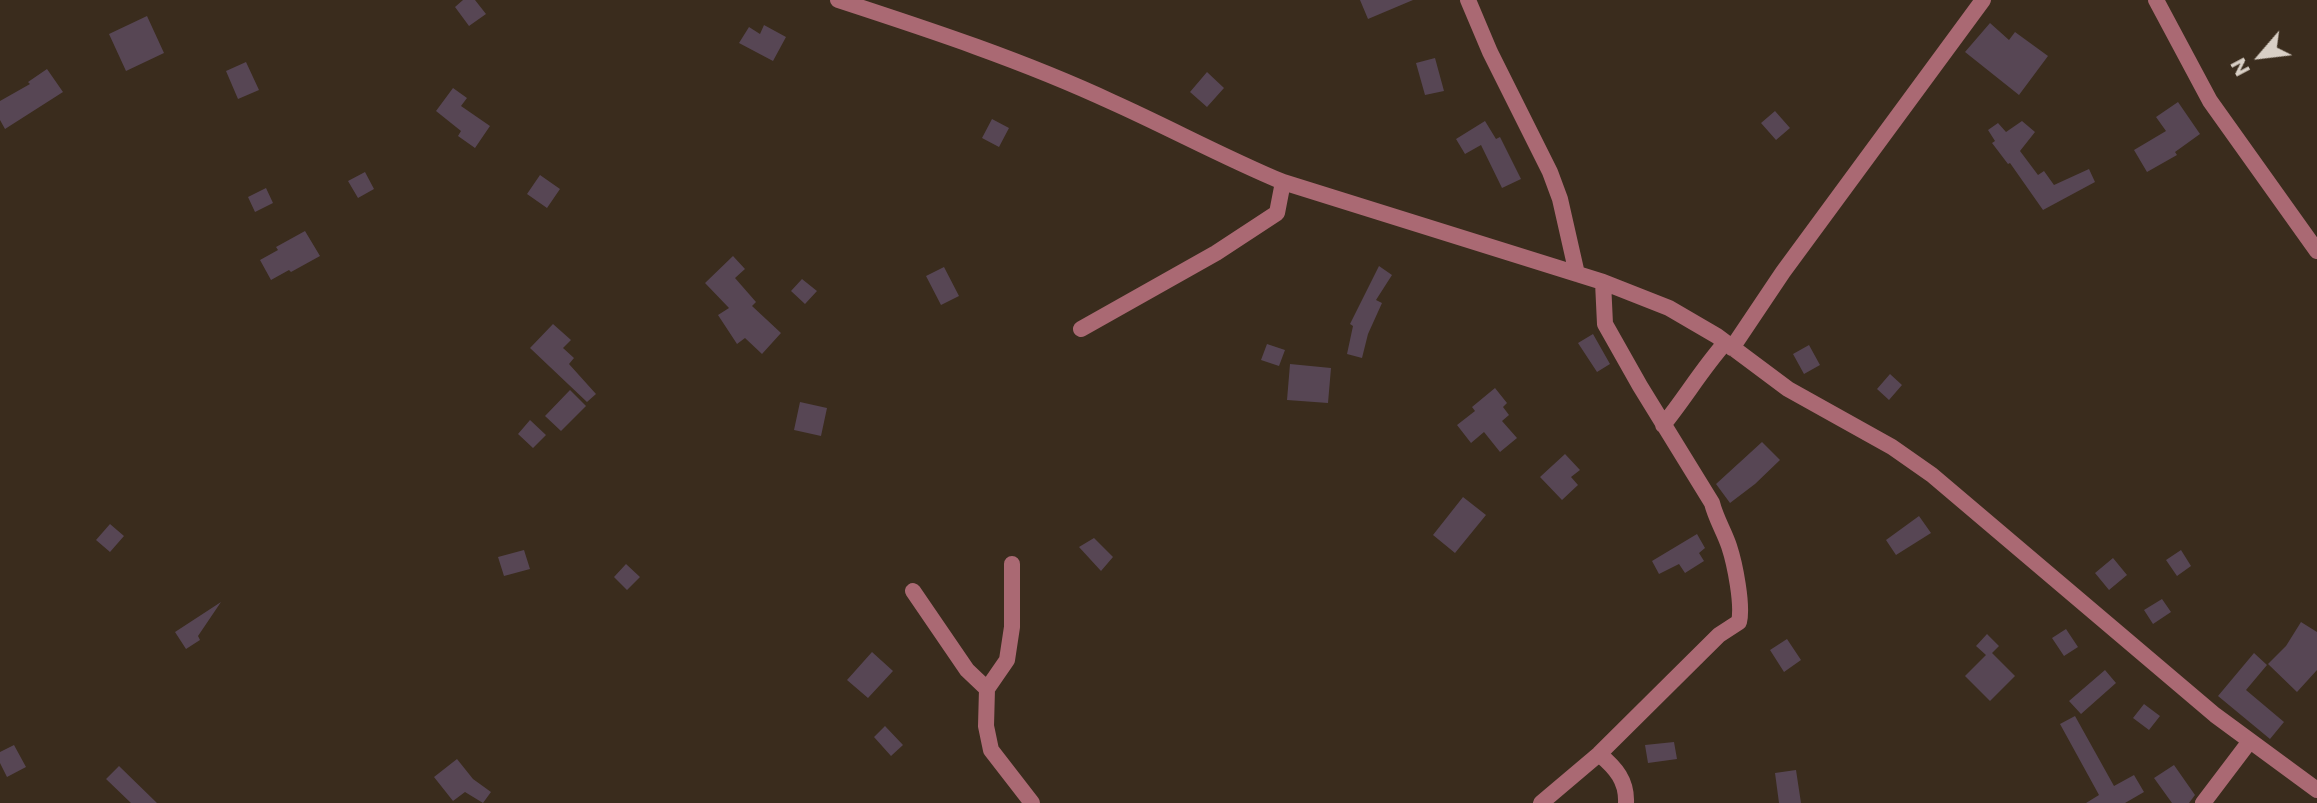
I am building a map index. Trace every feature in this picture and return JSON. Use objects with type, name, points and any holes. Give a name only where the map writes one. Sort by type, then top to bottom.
[{"type":"street","points":[[838,0],[1031,68],[1111,101],[1237,163],[1283,182],[1603,282],[1669,308],[1729,345],[1788,389],[1892,447],[1932,475],[2215,715],[2317,790]]},
{"type":"street","points":[[1468,0],[1490,52],[1550,172],[1560,199],[1577,274]]},
{"type":"street","points":[[1663,425],[1689,392],[1700,372],[1729,345],[1983,0]]},
{"type":"street","points":[[2156,0],[2210,101],[2317,251]]},
{"type":"street","points":[[1081,329],[1216,253],[1277,213],[1283,182]]},
{"type":"street","points":[[1541,803],[1599,754],[1719,635],[1739,622],[1742,609],[1729,546],[1718,525],[1712,503],[1605,324],[1603,282]]},
{"type":"street","points":[[1012,564],[1012,627],[1007,660],[987,689],[986,726],[991,750],[1032,803]]},
{"type":"street","points":[[913,591],[967,670],[987,689]]},
{"type":"street","points":[[2203,803],[2250,741]]},
{"type":"street","points":[[1599,754],[1615,767],[1627,789],[1626,803]]},
{"type":"building","points":[[463,0],[475,0],[486,14],[469,26],[455,7]]},
{"type":"building","points":[[1360,0],[1413,0],[1368,19]]},
{"type":"building","points":[[147,16],[164,53],[126,71],[109,34]]},
{"type":"building","points":[[1990,23],[2009,40],[2015,32],[2048,56],[2019,95],[1965,52]]},
{"type":"building","points":[[764,25],[786,37],[773,61],[739,43],[749,27],[760,34]]},
{"type":"building","points":[[1435,58],[1444,91],[1425,95],[1416,63]]},
{"type":"building","points":[[246,62],[259,90],[238,99],[226,71]]},
{"type":"building","points":[[47,69],[63,92],[5,129],[0,120],[0,101],[30,84],[28,82]]},
{"type":"building","points":[[1207,72],[1224,88],[1207,107],[1190,92]]},
{"type":"building","points":[[453,88],[467,98],[461,106],[490,126],[475,148],[458,136],[461,131],[436,111]]},
{"type":"building","points":[[2178,102],[2200,134],[2175,152],[2177,155],[2147,172],[2134,150],[2166,131],[2156,117]]},
{"type":"building","points":[[1775,111],[1790,128],[1776,140],[1761,123]]},
{"type":"building","points":[[992,119],[1009,128],[999,147],[982,138]]},
{"type":"building","points":[[1485,121],[1496,139],[1500,137],[1521,179],[1502,188],[1481,145],[1465,154],[1456,139]]},
{"type":"building","points":[[2022,121],[2035,132],[2020,151],[2038,175],[2044,171],[2054,185],[2089,169],[2095,182],[2043,210],[1992,143],[1995,141],[1988,130],[1998,123],[2006,132]]},
{"type":"building","points":[[365,172],[374,189],[358,198],[348,181]]},
{"type":"building","points":[[540,175],[560,189],[547,208],[527,194]]},
{"type":"building","points":[[266,188],[273,203],[255,212],[248,197]]},
{"type":"building","points":[[305,231],[320,256],[271,280],[260,260]]},
{"type":"building","points":[[733,256],[745,269],[735,278],[756,302],[752,306],[781,333],[762,354],[745,338],[737,344],[718,315],[729,308],[705,283]]},
{"type":"building","points":[[1379,266],[1392,275],[1376,300],[1382,303],[1368,334],[1362,358],[1347,354],[1353,326],[1350,324]]},
{"type":"building","points":[[944,267],[959,296],[941,305],[926,276]]},
{"type":"building","points":[[802,279],[817,291],[805,304],[791,291]]},
{"type":"building","points":[[553,324],[571,340],[563,348],[574,358],[569,364],[596,394],[587,402],[530,348]]},
{"type":"building","points":[[1593,334],[1610,364],[1597,372],[1578,343]]},
{"type":"building","points":[[1267,344],[1285,350],[1279,366],[1261,360]]},
{"type":"building","points":[[1809,345],[1820,365],[1804,374],[1793,354]]},
{"type":"building","points":[[1290,364],[1331,368],[1328,403],[1287,400]]},
{"type":"building","points":[[1890,374],[1902,385],[1889,400],[1877,389]]},
{"type":"building","points":[[1495,388],[1507,403],[1503,407],[1509,415],[1502,421],[1517,438],[1500,452],[1484,432],[1471,443],[1457,425],[1475,411],[1472,407]]},
{"type":"building","points":[[570,390],[586,406],[561,431],[545,416]]},
{"type":"building","points":[[800,402],[827,408],[821,436],[794,430]]},
{"type":"building","points":[[530,420],[546,435],[533,448],[518,434]]},
{"type":"building","points":[[1762,442],[1780,460],[1730,503],[1716,484]]},
{"type":"building","points":[[1565,454],[1580,470],[1571,477],[1578,485],[1562,500],[1540,477]]},
{"type":"building","points":[[1463,497],[1486,515],[1455,553],[1433,535]]},
{"type":"building","points":[[1919,516],[1931,533],[1896,555],[1886,540]]},
{"type":"building","points":[[110,524],[124,536],[110,552],[96,540]]},
{"type":"building","points":[[1697,534],[1705,548],[1699,553],[1704,561],[1685,573],[1679,564],[1659,574],[1652,561]]},
{"type":"building","points":[[1094,538],[1113,557],[1101,571],[1079,547]]},
{"type":"building","points":[[524,550],[530,569],[504,576],[498,557]]},
{"type":"building","points":[[2181,550],[2191,566],[2177,576],[2166,560]]},
{"type":"building","points":[[2113,558],[2127,575],[2109,590],[2095,573]]},
{"type":"building","points":[[626,564],[640,577],[627,590],[614,577]]},
{"type":"building","points":[[2162,599],[2171,612],[2153,624],[2144,610]]},
{"type":"building","points":[[221,602],[198,636],[200,640],[186,649],[175,632]]},
{"type":"building","points":[[2301,622],[2317,632],[2317,670],[2297,692],[2268,664],[2286,646]]},
{"type":"building","points":[[2066,629],[2078,647],[2064,656],[2052,638]]},
{"type":"building","points":[[1987,634],[1999,646],[1992,653],[2015,676],[1990,701],[1965,676],[1986,655],[1976,646]]},
{"type":"building","points":[[1787,639],[1801,660],[1784,672],[1770,650]]},
{"type":"building","points":[[872,652],[893,671],[868,698],[847,680]]},
{"type":"building","points":[[2254,653],[2267,665],[2246,690],[2284,722],[2270,739],[2218,696]]},
{"type":"building","points":[[2105,670],[2116,683],[2081,714],[2069,701]]},
{"type":"building","points":[[2144,704],[2160,716],[2149,730],[2133,718]]},
{"type":"building","points":[[2075,716],[2114,786],[2134,775],[2144,792],[2125,803],[2086,803],[2099,795],[2060,724]]},
{"type":"building","points":[[885,726],[903,745],[891,756],[874,737]]},
{"type":"building","points":[[1674,742],[1677,759],[1648,763],[1645,745]]},
{"type":"building","points":[[14,745],[26,767],[7,777],[0,763],[0,752]]},
{"type":"building","points":[[457,759],[473,779],[491,792],[483,803],[465,792],[453,801],[434,777]]},
{"type":"building","points":[[2174,765],[2195,795],[2189,803],[2172,803],[2154,778]]},
{"type":"building","points":[[119,766],[157,803],[131,803],[106,779]]},
{"type":"building","points":[[1796,770],[1801,803],[1779,803],[1775,773]]}]
